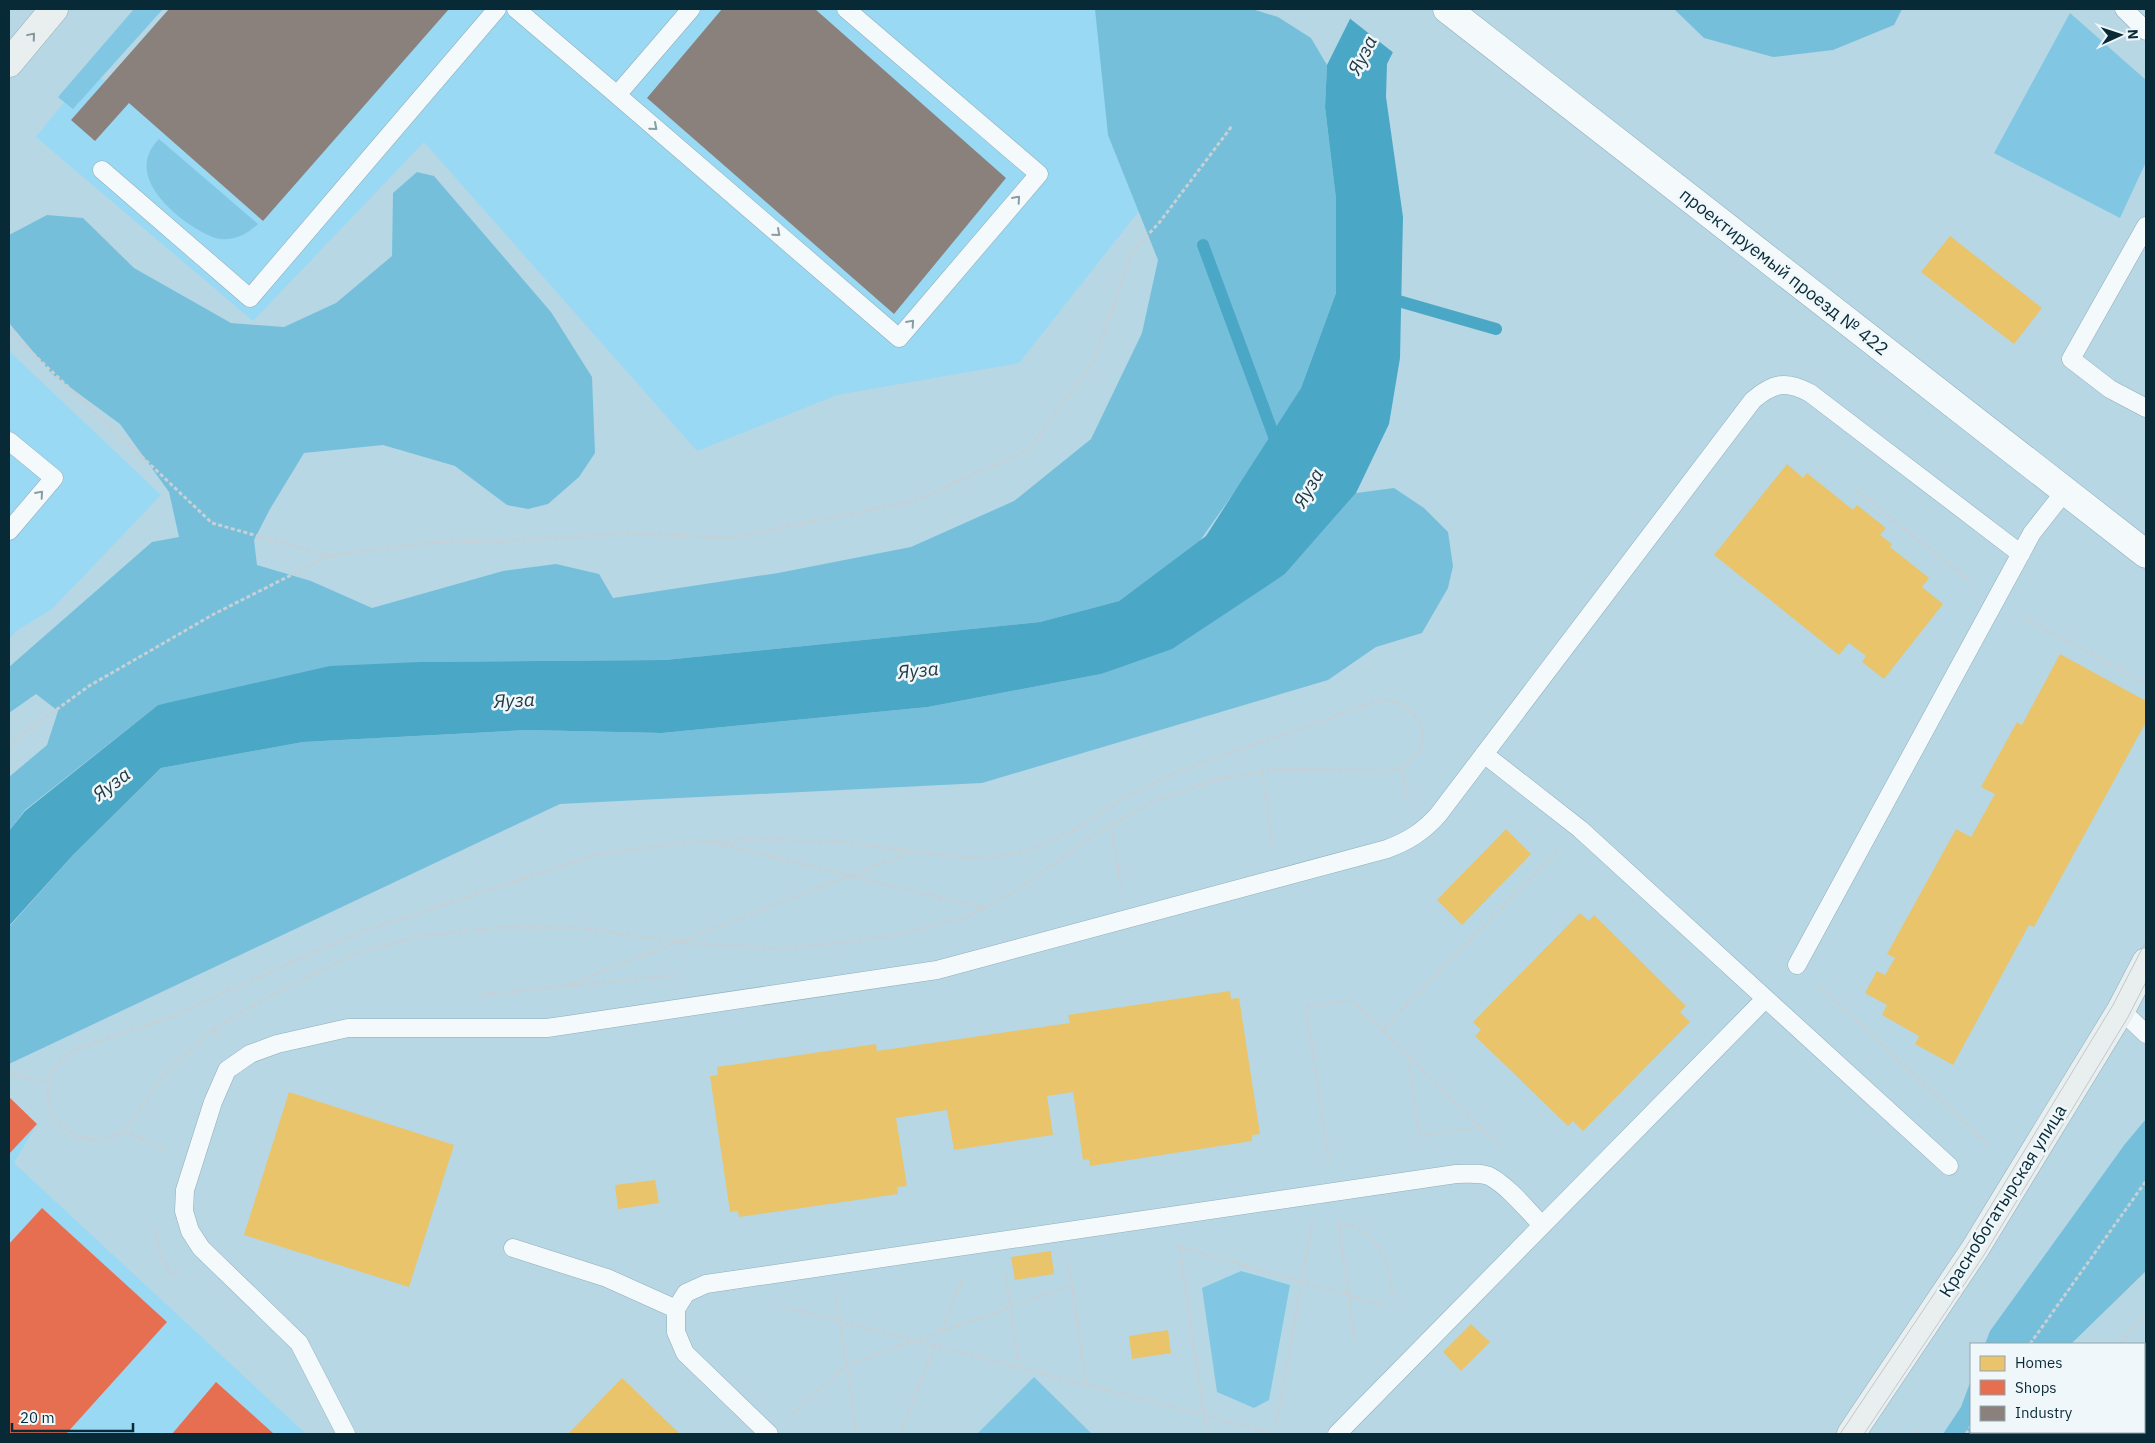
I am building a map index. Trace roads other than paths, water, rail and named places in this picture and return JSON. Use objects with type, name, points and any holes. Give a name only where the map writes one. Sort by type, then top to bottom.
[{"type":"main road","points":[[9,63],[54,9]]},
{"type":"main road","name":"Краснобогатырская улица","points":[[1852,1434],[1975,1250],[2121,1010],[2146,962]]},
{"type":"street","name":"проектируемый проезд № 422","points":[[1447,9],[2146,554]]},
{"type":"street","name":"проектируемый проезд № 422","points":[[2121,535],[2146,547]]},
{"type":"lane","points":[[102,170],[250,298],[497,9]]},
{"type":"lane","points":[[516,9],[899,338],[1038,174],[846,9]]},
{"type":"lane","points":[[617,95],[691,9]]},
{"type":"lane","points":[[2124,9],[2146,31]]},
{"type":"lane","points":[[2146,226],[2071,359],[2110,389],[2146,408]]},
{"type":"lane","points":[[346,1434],[299,1343],[201,1248],[190,1231],[184,1212],[185,1190],[213,1102],[227,1070],[250,1054],[277,1044],[348,1028],[547,1028],[938,970],[1278,879],[1406,842],[1424,830],[1438,815],[1753,400],[1765,390],[1780,385],[1796,385],[1810,393],[2021,554]]},
{"type":"lane","points":[[9,441],[54,478],[9,531]]},
{"type":"lane","points":[[1797,965],[2032,533],[2066,491]]},
{"type":"lane","points":[[1484,754],[1580,829],[1949,1166]]},
{"type":"lane","points":[[1337,1434],[1765,999]]},
{"type":"lane","points":[[2121,1010],[2146,1034]]},
{"type":"lane","points":[[769,1434],[686,1353],[676,1332],[676,1309],[686,1293],[706,1284],[1456,1174],[1477,1174],[1490,1177],[1542,1225]]},
{"type":"lane","points":[[513,1248],[607,1278],[676,1309]]},
{"type":"water","name":"Яуза","points":[[1355,9],[1414,10],[1387,64],[1386,97],[1403,217],[1400,358],[1389,424],[1356,493],[1285,574],[1172,649],[1101,674],[928,707],[662,733],[527,730],[303,742],[161,768],[73,855],[9,926],[9,831],[25,811],[158,705],[330,666],[420,662],[665,660],[1040,622],[1119,601],[1206,536],[1301,388],[1336,293],[1336,199],[1325,107],[1327,65]]},
{"type":"waterway","points":[[1203,245],[1278,447]]},
{"type":"waterway","points":[[1388,298],[1496,329]]},
{"type":"tram line","points":[[1840,1434],[1967,1245],[2113,1005],[2146,941]]},
{"type":"tram line","points":[[1864,1434],[1984,1255],[2128,1017],[2146,982]]}]
